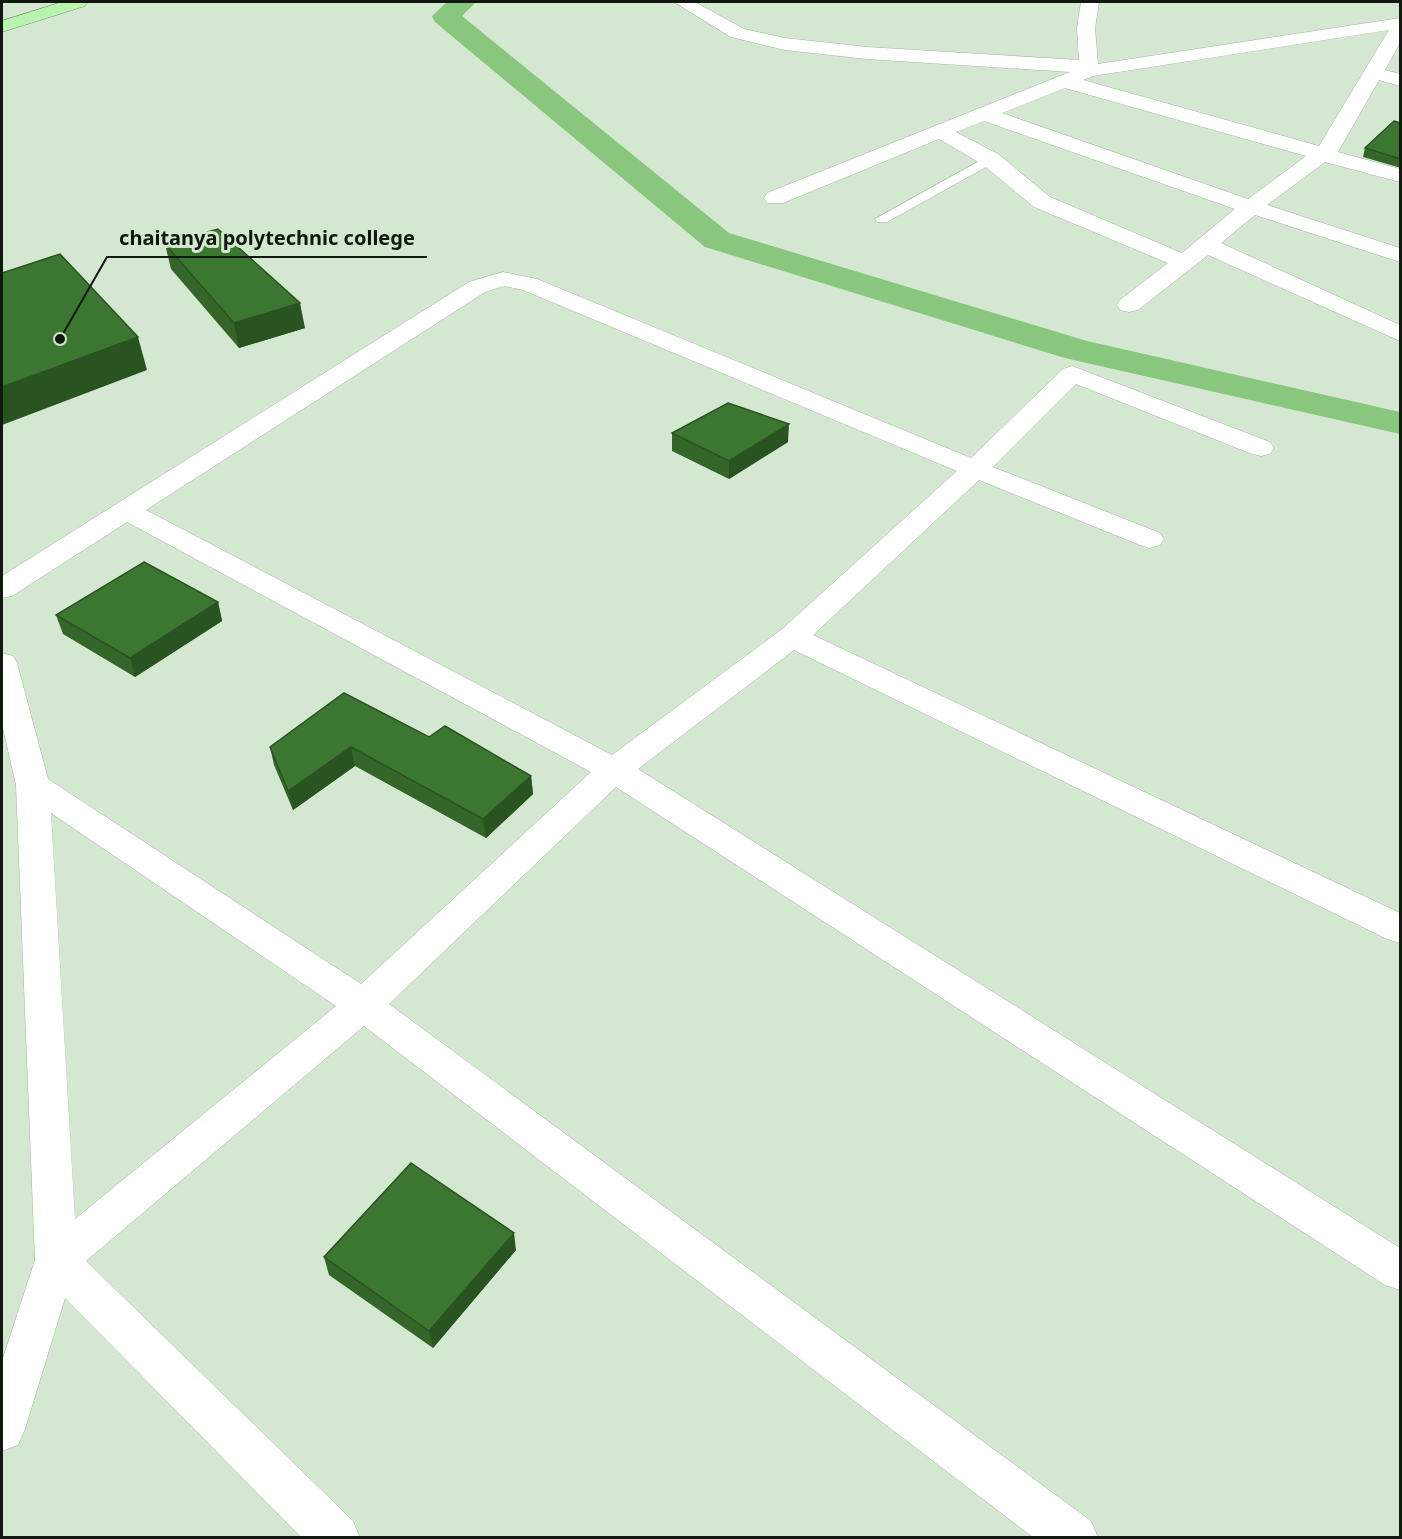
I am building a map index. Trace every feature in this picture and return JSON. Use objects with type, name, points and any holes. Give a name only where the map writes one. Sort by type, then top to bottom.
[{"type":"main road","points":[[2,8],[23,2]]},
{"type":"main road","points":[[2,27],[79,2]]},
{"type":"street","points":[[683,2],[738,33],[785,44],[867,53],[1089,69],[1401,25]]},
{"type":"street","points":[[1089,69],[1086,28],[1090,2]]},
{"type":"street","points":[[1130,305],[1251,207],[1330,148],[1401,25]]},
{"type":"street","points":[[775,198],[1089,69]]},
{"type":"street","points":[[1374,73],[1401,80]]},
{"type":"street","points":[[1063,81],[1401,176]]},
{"type":"street","points":[[984,114],[1251,207],[1401,255]]},
{"type":"street","points":[[939,132],[990,159],[1042,202],[1185,262]]},
{"type":"street","points":[[1206,245],[1401,334]]},
{"type":"street","points":[[2,589],[477,288],[503,279],[529,284],[1150,539]]},
{"type":"street","points":[[56,1260],[363,1005],[614,770],[792,637],[975,469],[1072,374],[1261,448]]},
{"type":"street","points":[[126,510],[614,770],[1401,1270]]},
{"type":"street","points":[[792,637],[1401,929]]},
{"type":"street","points":[[2,664],[33,786],[56,1260],[2,1429]]},
{"type":"street","points":[[33,786],[225,911],[363,1005],[1074,1538]]},
{"type":"street","points":[[56,1260],[336,1538]]},
{"type":"lane","points":[[882,219],[990,159]]},
{"type":"building","points":[[1394,121],[1401,123],[1401,159],[1365,148]]},
{"type":"building","points":[[218,229],[300,303],[234,323],[165,244]]},
{"type":"building","points":[[60,254],[138,337],[2,387],[2,273]]},
{"type":"building","points":[[728,403],[789,424],[729,461],[672,433]]},
{"type":"building","points":[[144,562],[218,602],[130,658],[56,615]]},
{"type":"building","points":[[344,693],[429,737],[445,726],[531,776],[483,819],[351,747],[288,791],[270,747]]},
{"type":"building","points":[[411,1163],[514,1233],[429,1331],[324,1257]]},
{"type":"waterway","points":[[463,2],[445,16],[717,240],[1078,350],[1400,423]]},
{"type":"place","name":"chaitanya polytechnic college","points":[[60,339]]}]
